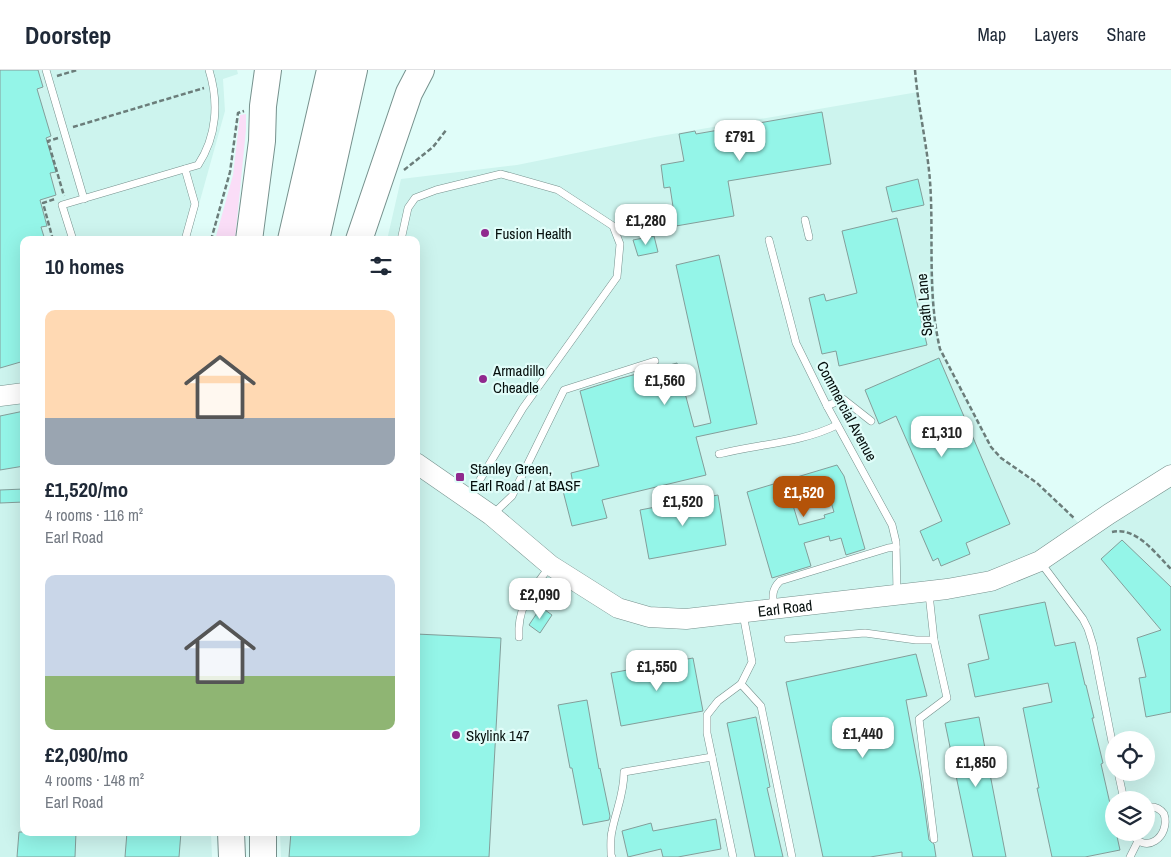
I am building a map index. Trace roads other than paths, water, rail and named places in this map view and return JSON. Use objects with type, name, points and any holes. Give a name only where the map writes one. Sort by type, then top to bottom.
[{"type":"highway","points":[[250,236],[262,141],[263,106],[268,70]]},
{"type":"highway","points":[[292,236],[330,70]]},
{"type":"highway","points":[[317,236],[354,70]]},
{"type":"highway","points":[[361,236],[409,93],[421,70]]},
{"type":"street","points":[[0,396],[20,394]]},
{"type":"street","name":"Earl Road","points":[[420,466],[491,515],[550,566],[618,608],[649,617],[686,619],[743,614],[928,591],[991,581],[1040,561],[1171,475]]},
{"type":"lane","points":[[46,70],[84,199]]},
{"type":"lane","points":[[72,236],[62,205],[198,165],[205,155],[210,142],[215,120],[214,85],[210,70]]},
{"type":"lane","points":[[185,169],[195,204],[186,236]]},
{"type":"lane","points":[[402,236],[408,208],[415,198],[436,190],[501,174],[558,190],[613,226],[620,244],[617,277],[523,408],[469,499]]},
{"type":"lane","points":[[805,220],[809,237]]},
{"type":"lane","name":"Commercial Avenue","points":[[769,240],[793,334],[827,406],[892,525],[896,547],[898,594]]},
{"type":"lane","points":[[491,515],[512,496],[564,390],[655,361]]},
{"type":"lane","points":[[827,406],[842,399],[871,421]]},
{"type":"lane","points":[[719,454],[783,442],[826,431],[838,425]]},
{"type":"lane","points":[[774,610],[772,596],[775,587],[780,581],[896,547]]},
{"type":"lane","points":[[1040,561],[1088,628],[1110,731]]},
{"type":"lane","points":[[519,637],[518,623],[521,610],[550,566]]},
{"type":"lane","points":[[928,591],[934,640],[947,698],[919,719],[934,838]]},
{"type":"lane","points":[[733,857],[707,733],[707,715],[718,701],[741,684],[752,662],[743,614]]},
{"type":"lane","points":[[788,639],[865,633],[916,640],[934,640]]},
{"type":"lane","points":[[741,684],[761,706],[792,857]]},
{"type":"lane","points":[[612,857],[612,832],[624,784],[624,772],[712,757]]},
{"type":"lane","points":[[1130,857],[1138,842],[1144,844],[1157,843],[1162,840],[1168,828],[1168,822],[1161,811],[1155,807]]},
{"type":"place","name":"Fusion Health","points":[[485,233]]},
{"type":"place","name":"Armadillo Cheadle","points":[[483,379]]},
{"type":"place","name":"Stanley Green, Earl Road / at BASF","points":[[460,477]]},
{"type":"place","name":"Skylink 147","points":[[456,735]]}]
